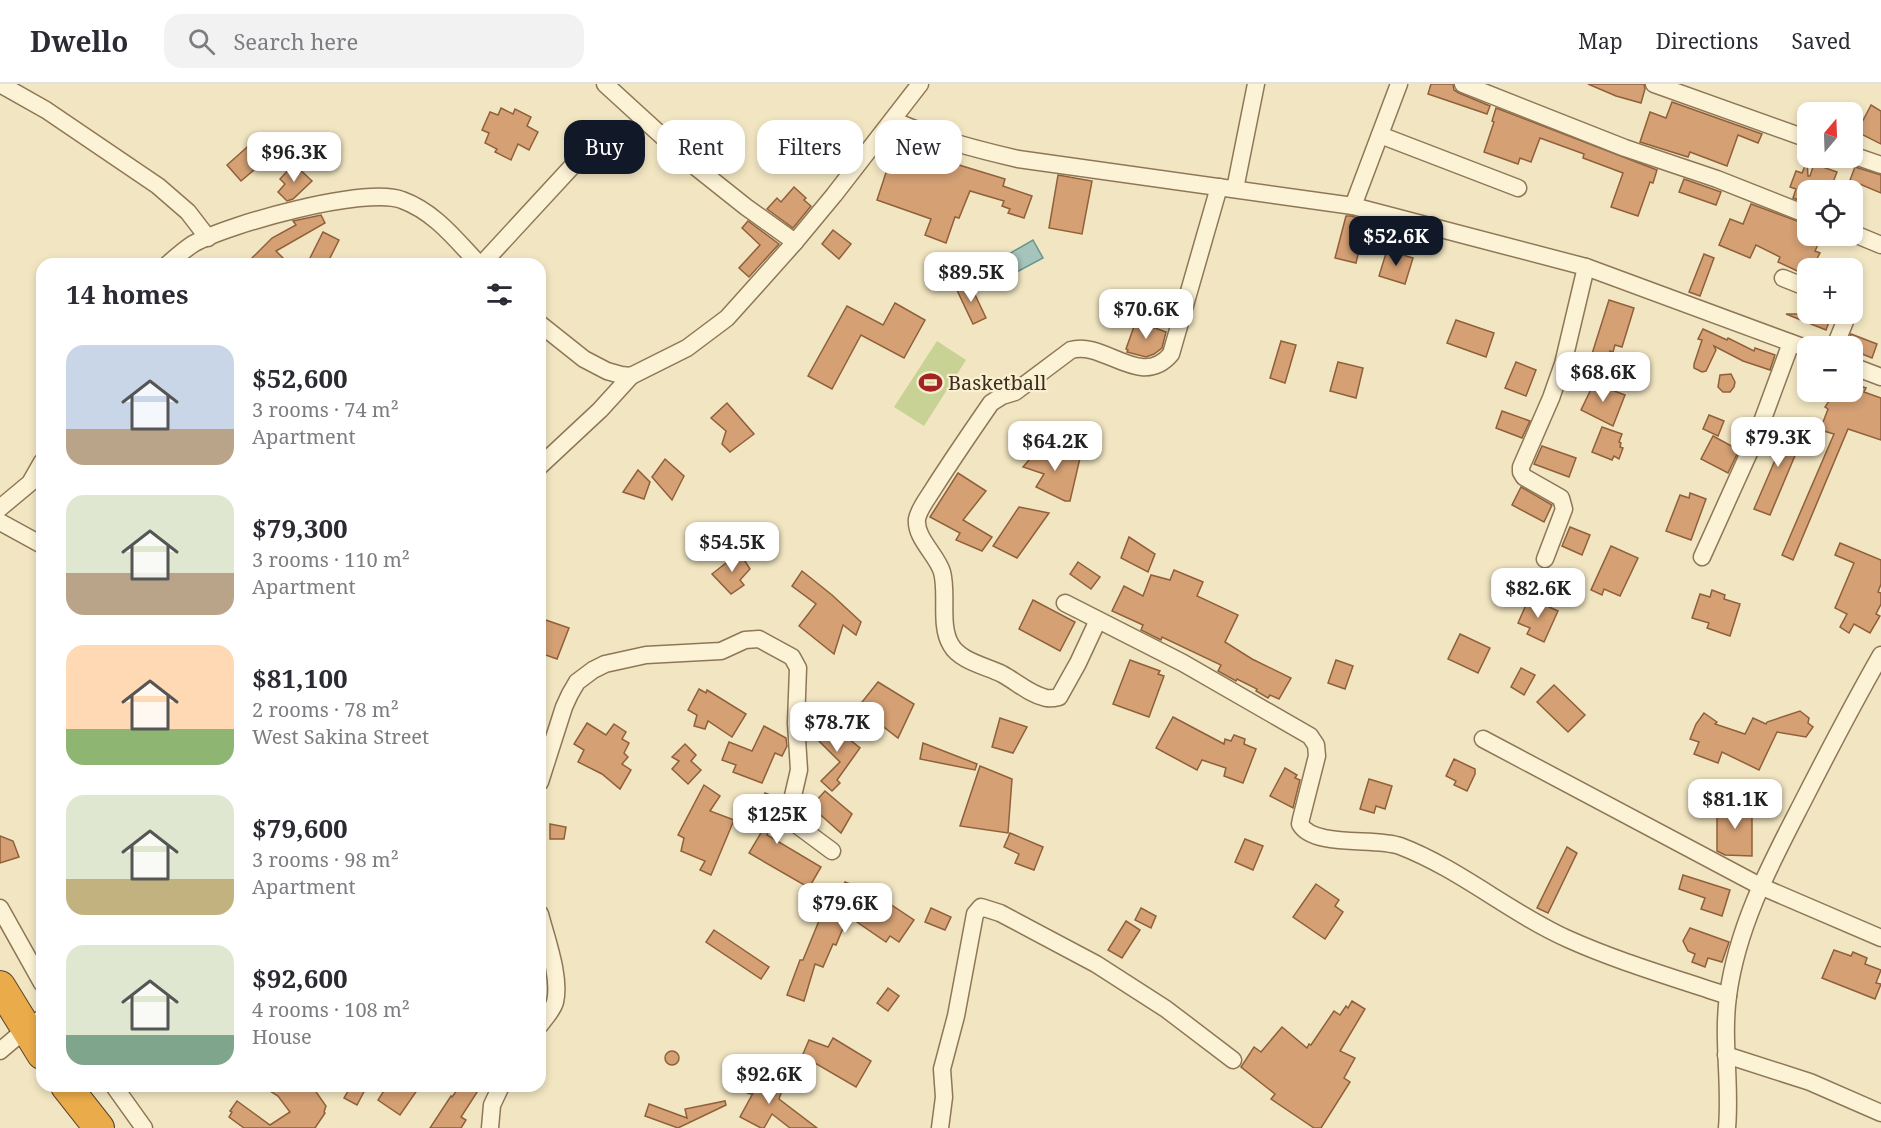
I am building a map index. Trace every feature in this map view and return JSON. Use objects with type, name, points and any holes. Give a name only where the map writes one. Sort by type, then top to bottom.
[{"type":"highway","points":[[0,986],[34,1023]]},
{"type":"highway","points":[[71,1092],[99,1128]]},
{"type":"street","points":[[0,84],[46,110],[158,186],[188,212],[207,238]]},
{"type":"street","points":[[605,84],[697,168],[795,242]]},
{"type":"street","points":[[893,120],[920,84]]},
{"type":"street","points":[[1098,620],[1069,682],[1059,697],[1054,699],[1033,693],[1002,674],[959,654],[950,644],[945,624],[942,573],[924,540],[917,519],[942,476],[991,403],[1002,396],[1016,392],[1071,350],[1079,348],[1088,350],[1131,365],[1144,367],[1158,366],[1165,362],[1171,354],[1227,188],[1256,84]]},
{"type":"street","points":[[1353,206],[1399,84]]},
{"type":"street","points":[[1463,84],[1625,148],[1717,179],[1797,211]]},
{"type":"street","points":[[1654,84],[1797,136]]},
{"type":"street","points":[[1380,135],[1518,188]]},
{"type":"street","points":[[546,460],[600,410],[631,376],[687,348],[727,318],[795,242],[875,142]]},
{"type":"street","points":[[962,145],[1018,159],[1353,206],[1586,267],[1797,345]]},
{"type":"street","points":[[1863,159],[1881,165]]},
{"type":"street","points":[[486,258],[565,174]]},
{"type":"street","points":[[176,258],[194,244],[255,221],[326,203],[387,196],[404,201],[429,214],[474,258]]},
{"type":"street","points":[[1863,238],[1881,245]]},
{"type":"street","points":[[1545,559],[1564,509],[1564,502],[1561,498],[1524,477],[1521,467],[1563,364],[1586,267]]},
{"type":"street","points":[[1783,278],[1797,284]]},
{"type":"street","points":[[546,328],[594,364],[618,375],[631,376]]},
{"type":"street","points":[[1702,556],[1757,435],[1791,343]]},
{"type":"street","points":[[1863,370],[1881,377]]},
{"type":"street","points":[[0,508],[30,483],[36,472]]},
{"type":"street","points":[[0,522],[36,541]]},
{"type":"street","points":[[1065,603],[1183,663],[1310,736],[1316,746],[1317,756],[1300,824],[1306,831],[1322,837],[1385,842],[1401,846],[1457,875],[1568,939],[1728,996]]},
{"type":"street","points":[[546,762],[570,694],[577,682],[593,670],[605,664],[646,656],[721,651],[745,640],[759,639],[792,657],[798,668],[796,723],[799,770],[789,813],[793,822],[832,851]]},
{"type":"street","points":[[1727,1128],[1729,1106],[1726,1055],[1728,996],[1735,961],[1760,886],[1853,704],[1881,656]]},
{"type":"street","points":[[1483,739],[1760,886],[1881,938]]},
{"type":"street","points":[[940,1128],[944,1097],[942,1069],[956,1016],[975,914],[981,907],[1006,916],[1096,964],[1166,1009],[1233,1060]]},
{"type":"street","points":[[0,908],[36,972]]},
{"type":"street","points":[[546,941],[557,990],[555,1004],[546,1017]]},
{"type":"street","points":[[0,1052],[34,1023]]},
{"type":"street","points":[[1726,1055],[1810,1083],[1881,1113]]},
{"type":"street","points":[[118,1092],[144,1128]]},
{"type":"street","points":[[490,1128],[494,1092]]},
{"type":"green space","name":"Basketball","points":[[937,341],[966,360],[924,426],[894,407]]},
{"type":"water","points":[[1033,240],[1043,258],[1011,275],[1002,258]]},
{"type":"building","points":[[1431,84],[1453,84],[1454,90],[1459,93],[1490,106],[1487,114],[1428,94]]},
{"type":"building","points":[[1588,84],[1644,84],[1645,89],[1641,103],[1616,96]]},
{"type":"building","points":[[1672,102],[1762,134],[1758,143],[1738,135],[1727,166],[1690,152],[1688,157],[1640,142],[1650,112],[1666,118]]},
{"type":"building","points":[[1871,105],[1881,111],[1881,144],[1863,135],[1863,120]]},
{"type":"building","points":[[501,108],[513,114],[515,109],[531,117],[527,126],[538,132],[529,150],[518,144],[511,160],[495,152],[497,149],[485,143],[489,133],[482,130],[490,112],[498,115]]},
{"type":"building","points":[[1496,108],[1657,170],[1653,183],[1650,182],[1638,216],[1611,207],[1623,173],[1583,158],[1584,154],[1540,138],[1531,162],[1520,158],[1518,164],[1484,152]]},
{"type":"building","points":[[254,141],[268,158],[241,181],[227,165]]},
{"type":"building","points":[[294,164],[312,181],[293,199],[287,201],[278,192],[285,184],[280,179]]},
{"type":"building","points":[[962,166],[1005,179],[1003,186],[1032,196],[1024,218],[1008,213],[1010,209],[1002,206],[1004,201],[970,191],[959,218],[955,217],[946,243],[925,235],[931,219],[877,200],[886,174],[962,174]]},
{"type":"building","points":[[1804,168],[1807,168],[1808,176],[1813,168],[1826,168],[1837,172],[1834,180],[1797,180],[1797,200],[1793,198],[1796,189],[1790,187],[1796,171],[1802,173]]},
{"type":"building","points":[[1855,168],[1881,175],[1881,193],[1863,185],[1863,180],[1850,180]]},
{"type":"building","points":[[1058,175],[1092,181],[1082,234],[1049,228]]},
{"type":"building","points":[[1684,179],[1721,192],[1716,205],[1679,192]]},
{"type":"building","points":[[794,187],[811,206],[793,228],[767,209],[777,198],[781,202]]},
{"type":"building","points":[[1751,204],[1797,221],[1797,246],[1817,246],[1815,251],[1820,253],[1817,258],[1797,258],[1797,271],[1778,262],[1780,257],[1756,245],[1750,258],[1719,245],[1730,219],[1743,224]]},
{"type":"building","points":[[321,215],[325,223],[276,251],[283,258],[252,258],[272,238],[296,225],[293,221]]},
{"type":"building","points":[[1346,216],[1399,229],[1396,238],[1365,227],[1356,263],[1335,258]]},
{"type":"building","points":[[748,221],[779,244],[749,277],[739,268],[760,245],[742,228]]},
{"type":"building","points":[[833,230],[851,244],[839,259],[822,244]]},
{"type":"building","points":[[323,232],[339,240],[330,258],[310,258]]},
{"type":"building","points":[[1387,250],[1413,258],[1405,284],[1379,276]]},
{"type":"building","points":[[1704,254],[1714,258],[1700,296],[1689,292]]},
{"type":"building","points":[[969,282],[986,318],[973,324],[956,288]]},
{"type":"building","points":[[1609,300],[1634,308],[1622,347],[1615,345],[1606,362],[1591,357]]},
{"type":"building","points":[[895,303],[925,320],[904,358],[861,335],[832,389],[808,376],[847,306],[883,325]]},
{"type":"building","points":[[1786,314],[1797,314],[1797,318]]},
{"type":"building","points":[[1456,320],[1494,333],[1486,357],[1447,343]]},
{"type":"building","points":[[1136,321],[1166,332],[1162,348],[1154,354],[1146,357],[1127,352]]},
{"type":"building","points":[[1811,324],[1828,324],[1826,330]]},
{"type":"building","points":[[1703,329],[1754,351],[1755,348],[1775,355],[1770,370],[1743,361],[1714,346],[1716,350],[1706,371],[1702,372],[1694,368],[1702,340],[1698,339]]},
{"type":"building","points":[[1863,339],[1877,344],[1872,358],[1863,354]]},
{"type":"building","points":[[1281,341],[1296,345],[1285,383],[1270,378]]},
{"type":"building","points":[[1338,362],[1363,368],[1356,398],[1330,391]]},
{"type":"building","points":[[1516,362],[1536,370],[1526,396],[1505,388]]},
{"type":"building","points":[[1731,374],[1735,382],[1734,387],[1730,392],[1723,392],[1718,387],[1720,375]]},
{"type":"building","points":[[1596,379],[1610,386],[1609,389],[1625,395],[1613,426],[1581,410]]},
{"type":"building","points":[[1863,387],[1866,388],[1864,392],[1881,398],[1881,440],[1848,429],[1793,560],[1782,555],[1834,434],[1820,430],[1828,409],[1825,407],[1828,402],[1863,402]]},
{"type":"building","points":[[727,403],[754,434],[730,452],[722,444],[726,431],[711,418]]},
{"type":"building","points":[[1502,411],[1530,421],[1522,438],[1496,428]]},
{"type":"building","points":[[1709,415],[1724,421],[1718,436],[1703,429]]},
{"type":"building","points":[[1602,427],[1622,434],[1619,442],[1620,447],[1623,448],[1619,459],[1614,456],[1612,460],[1592,452]]},
{"type":"building","points":[[1775,427],[1802,439],[1770,515],[1754,509],[1779,451],[1767,446]]},
{"type":"building","points":[[1713,436],[1739,450],[1728,473],[1701,459]]},
{"type":"building","points":[[1042,445],[1080,458],[1070,501],[1065,501],[1036,487],[1044,474],[1023,467]]},
{"type":"building","points":[[1542,446],[1576,458],[1569,477],[1534,464]]},
{"type":"building","points":[[665,459],[684,476],[672,500],[652,477]]},
{"type":"building","points":[[638,470],[650,482],[644,499],[623,492]]},
{"type":"building","points":[[958,473],[986,491],[963,520],[992,537],[982,551],[956,540],[960,533],[930,517]]},
{"type":"building","points":[[1521,487],[1552,505],[1544,522],[1512,505]]},
{"type":"building","points":[[1690,493],[1706,499],[1691,540],[1666,531],[1680,495],[1689,498]]},
{"type":"building","points":[[1019,507],[1049,513],[1017,558],[993,546]]},
{"type":"building","points":[[1570,527],[1590,535],[1582,555],[1562,546]]},
{"type":"building","points":[[1129,537],[1155,554],[1148,572],[1121,558]]},
{"type":"building","points":[[1840,543],[1881,560],[1881,584],[1878,592],[1881,593],[1881,604],[1876,614],[1880,616],[1870,633],[1854,624],[1849,633],[1840,627],[1847,614],[1835,608],[1854,563],[1835,555]]},
{"type":"building","points":[[1611,546],[1638,558],[1620,596],[1604,589],[1602,595],[1591,590]]},
{"type":"building","points":[[738,550],[750,569],[740,580],[744,585],[731,594],[712,574]]},
{"type":"building","points":[[1078,562],[1100,577],[1091,589],[1070,574]]},
{"type":"building","points":[[1174,570],[1203,582],[1197,596],[1238,615],[1225,642],[1252,659],[1291,678],[1279,699],[1270,695],[1268,698],[1256,691],[1257,689],[1218,671],[1221,665],[1162,637],[1161,640],[1141,630],[1143,625],[1112,611],[1124,586],[1143,596],[1151,575],[1170,580]]},
{"type":"building","points":[[802,571],[861,622],[856,635],[843,625],[834,654],[799,626],[816,604],[792,586]]},
{"type":"building","points":[[1712,590],[1725,595],[1724,599],[1740,604],[1730,636],[1707,628],[1709,623],[1692,618],[1700,594],[1710,597]]},
{"type":"building","points":[[1529,598],[1558,611],[1544,642],[1527,634],[1530,628],[1518,623]]},
{"type":"building","points":[[1033,600],[1075,622],[1060,651],[1019,629]]},
{"type":"building","points":[[546,620],[569,628],[557,659],[546,655]]},
{"type":"building","points":[[1460,634],[1490,648],[1478,673],[1448,659]]},
{"type":"building","points":[[1130,660],[1160,671],[1158,674],[1164,676],[1149,717],[1113,704]]},
{"type":"building","points":[[1336,660],[1353,666],[1345,689],[1328,683]]},
{"type":"building","points":[[1521,668],[1535,675],[1524,695],[1511,687]]},
{"type":"building","points":[[878,682],[914,704],[898,738],[858,707]]},
{"type":"building","points":[[1554,685],[1585,715],[1568,732],[1537,702]]},
{"type":"building","points":[[699,689],[706,693],[707,690],[746,714],[732,737],[708,721],[705,729],[694,726],[697,715],[688,710]]},
{"type":"building","points":[[1800,711],[1809,718],[1808,723],[1813,727],[1806,737],[1777,732],[1759,770],[1722,752],[1718,763],[1694,754],[1699,742],[1690,739],[1696,724],[1704,713],[1717,722],[1715,724],[1745,734],[1753,718],[1766,724]]},
{"type":"building","points":[[1173,717],[1224,744],[1225,739],[1231,741],[1234,735],[1245,739],[1244,744],[1256,749],[1243,783],[1224,776],[1226,768],[1202,760],[1197,770],[1156,748]]},
{"type":"building","points":[[1000,718],[1027,727],[1013,753],[992,747]]},
{"type":"building","points":[[828,722],[860,748],[837,780],[840,783],[832,791],[821,781],[840,762],[818,740]]},
{"type":"building","points":[[587,723],[606,735],[614,724],[626,732],[622,739],[629,743],[624,753],[628,757],[622,764],[631,770],[620,789],[602,774],[578,762],[584,750],[574,744]]},
{"type":"building","points":[[764,726],[786,738],[787,746],[782,756],[775,753],[762,783],[733,772],[736,765],[722,760],[729,742],[752,751]]},
{"type":"building","points":[[923,743],[977,764],[975,770],[920,759]]},
{"type":"building","points":[[685,744],[696,755],[691,761],[701,770],[688,784],[672,769],[679,761],[672,757]]},
{"type":"building","points":[[1454,759],[1475,769],[1467,791],[1454,785],[1456,781],[1446,776]]},
{"type":"building","points":[[980,766],[1012,779],[1008,833],[960,826]]},
{"type":"building","points":[[1285,768],[1297,775],[1295,778],[1300,780],[1293,808],[1270,796]]},
{"type":"building","points":[[1369,779],[1392,786],[1385,809],[1376,806],[1374,813],[1360,809]]},
{"type":"building","points":[[704,785],[720,796],[710,811],[734,820],[711,875],[700,870],[705,861],[681,851],[684,838],[678,835]]},
{"type":"building","points":[[825,791],[852,814],[841,833],[815,810],[819,806],[815,802]]},
{"type":"building","points":[[765,793],[780,799],[767,835],[821,867],[810,886],[806,886],[749,853],[761,833],[742,826],[751,805],[759,809]]},
{"type":"building","points":[[1717,804],[1752,805],[1752,856],[1725,855],[1717,851]]},
{"type":"building","points":[[550,824],[566,827],[564,839],[550,839]]},
{"type":"building","points":[[1010,833],[1043,847],[1034,870],[1015,863],[1019,854],[1004,847]]},
{"type":"building","points":[[0,836],[13,841],[19,857],[0,863]]},
{"type":"building","points":[[1245,839],[1263,846],[1253,870],[1235,862]]},
{"type":"building","points":[[1567,847],[1577,853],[1548,913],[1537,908]]},
{"type":"building","points":[[1683,875],[1730,890],[1722,916],[1701,909],[1705,898],[1679,889]]},
{"type":"building","points":[[845,882],[858,887],[853,902],[874,915],[884,900],[914,920],[899,942],[890,936],[886,942],[848,916],[836,945],[833,944],[823,967],[815,964],[804,1001],[787,995],[825,906],[835,910]]},
{"type":"building","points":[[1316,884],[1339,900],[1335,906],[1343,912],[1325,939],[1293,917]]},
{"type":"building","points":[[931,908],[951,917],[945,930],[925,922]]},
{"type":"building","points":[[1141,908],[1156,916],[1151,928],[1135,920]]},
{"type":"building","points":[[1126,921],[1140,930],[1122,958],[1108,950]]},
{"type":"building","points":[[1690,928],[1729,942],[1722,962],[1708,958],[1705,967],[1692,962],[1695,954],[1688,951],[1683,941]]},
{"type":"building","points":[[714,930],[769,967],[761,979],[706,942]]},
{"type":"building","points":[[1834,950],[1851,956],[1853,952],[1867,958],[1865,964],[1881,970],[1876,983],[1881,984],[1875,999],[1822,978]]},
{"type":"building","points":[[888,988],[899,996],[888,1011],[877,1003]]},
{"type":"building","points":[[1352,1001],[1365,1009],[1340,1051],[1355,1058],[1344,1078],[1350,1082],[1321,1128],[1314,1128],[1271,1099],[1275,1094],[1241,1067],[1254,1047],[1261,1052],[1282,1027],[1307,1048],[1334,1011],[1340,1015]]},
{"type":"building","points":[[833,1038],[871,1061],[856,1087],[815,1063],[814,1066],[800,1061],[809,1040],[828,1047]]},
{"type":"building","points":[[669,1051],[675,1051],[679,1058],[675,1065],[669,1065],[665,1061],[665,1055]]},
{"type":"building","points":[[747,1073],[783,1088],[779,1099],[817,1128],[790,1128],[772,1114],[764,1128],[761,1128],[740,1117],[753,1093],[740,1090]]},
{"type":"building","points":[[272,1092],[316,1092],[326,1106],[325,1113],[315,1128],[244,1128],[229,1117],[237,1101],[270,1125],[290,1112],[278,1096]]},
{"type":"building","points":[[348,1092],[364,1092],[357,1105],[344,1098]]},
{"type":"building","points":[[383,1092],[416,1092],[400,1115],[378,1100]]},
{"type":"building","points":[[456,1092],[477,1092],[461,1117],[466,1120],[461,1128],[430,1128],[451,1096]]},
{"type":"building","points":[[725,1101],[726,1105],[678,1128],[645,1116],[649,1104],[687,1118],[685,1109]]},
{"type":"place","name":"Basketball","points":[[930,383]]}]
